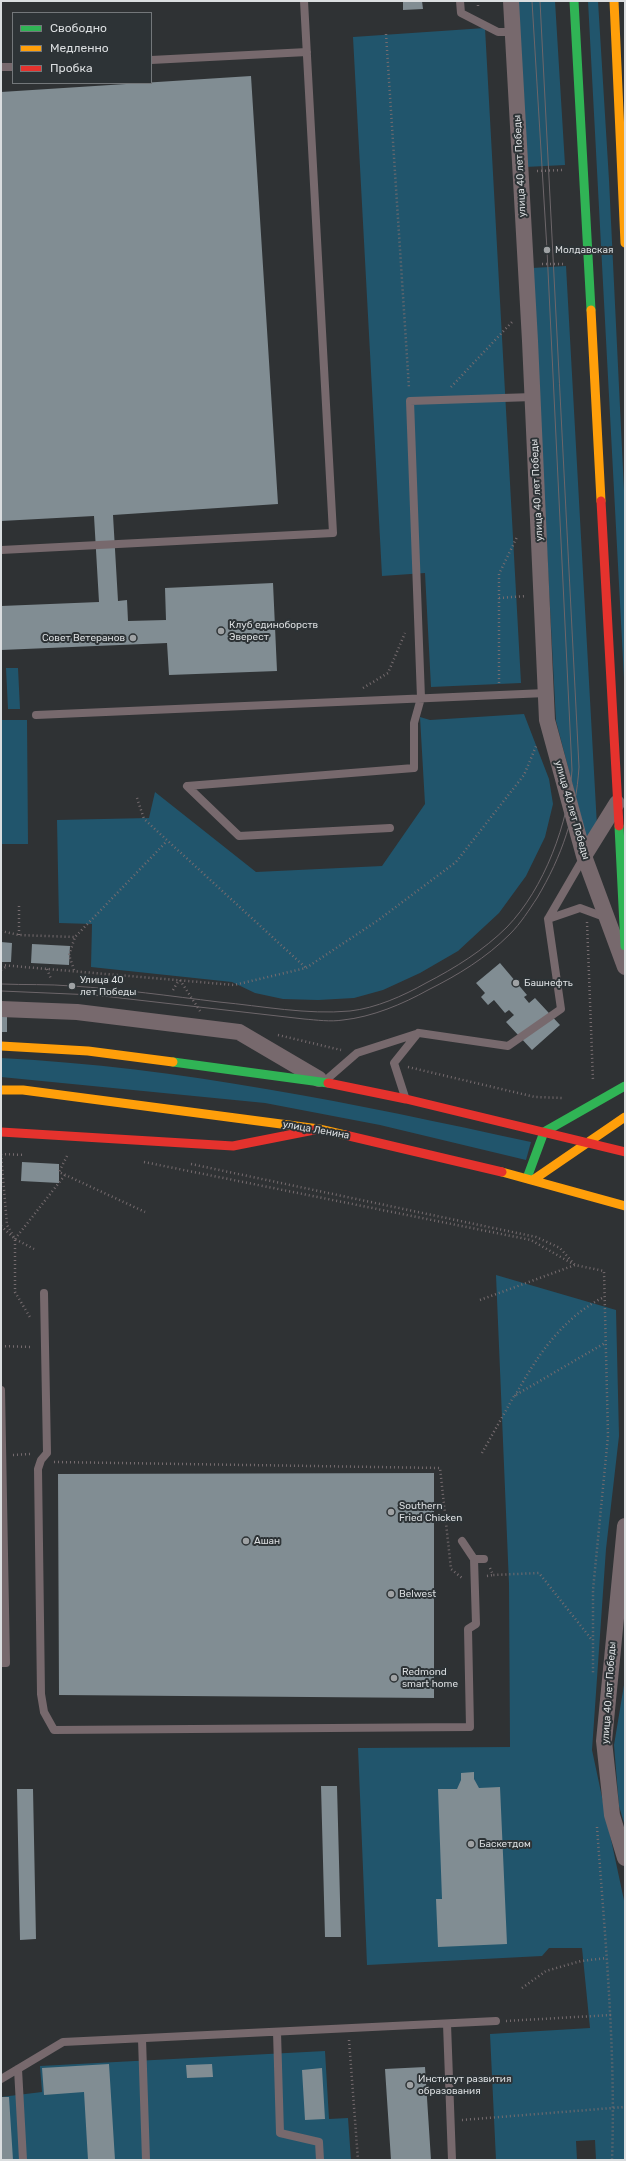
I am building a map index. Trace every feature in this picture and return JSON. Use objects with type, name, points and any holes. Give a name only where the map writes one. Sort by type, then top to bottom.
[{"type":"main road","points":[[574,1],[625,946]]},
{"type":"main road","points":[[614,1],[625,243]]},
{"type":"main road","points":[[1,1046],[88,1050],[324,1082],[406,1099],[625,1152]]},
{"type":"main road","points":[[530,1179],[544,1132],[625,1086]]},
{"type":"main road","name":"улица Ленина","points":[[1,1090],[23,1090],[319,1129],[530,1179],[625,1206]]},
{"type":"main road","points":[[530,1179],[589,1143],[625,1117]]},
{"type":"main road","points":[[1,1132],[233,1146],[319,1129]]},
{"type":"street","name":"улица 40 лет Победы","points":[[511,1],[533,397],[547,720],[584,856],[625,967]]},
{"type":"street","points":[[584,856],[617,803]]},
{"type":"street","points":[[1,1009],[77,1012],[240,1032],[324,1082]]},
{"type":"street","name":"улица 40 лет Победы","points":[[625,1526],[604,1740],[612,1815],[625,1858]]},
{"type":"lane","points":[[1,550],[333,533],[304,1]]},
{"type":"lane","points":[[460,1],[461,13],[498,32],[512,32]]},
{"type":"lane","points":[[152,60],[307,52]]},
{"type":"lane","points":[[1,67],[12,67]]},
{"type":"lane","points":[[390,828],[239,836],[187,786],[414,768],[414,723],[421,698],[410,401],[533,397]]},
{"type":"lane","points":[[36,715],[546,693]]},
{"type":"lane","points":[[324,1082],[357,1053],[419,1033],[508,1046],[562,1009],[548,918],[584,856]]},
{"type":"lane","points":[[548,918],[580,908],[607,918]]},
{"type":"lane","points":[[406,1099],[394,1063],[419,1033]]},
{"type":"lane","points":[[44,1293],[47,1453],[41,1460],[38,1469],[41,1694],[44,1712],[54,1730],[470,1727],[468,1629],[476,1624],[475,1578],[474,1559],[462,1541]]},
{"type":"lane","points":[[1,1390],[6,1663],[1,1663]]},
{"type":"lane","points":[[474,1559],[484,1559]]},
{"type":"lane","points":[[1,2079],[63,2042],[496,2022]]},
{"type":"lane","points":[[446,2024],[452,2120],[452,2160]]},
{"type":"lane","points":[[277,2032],[280,2133],[319,2142],[320,2160]]},
{"type":"lane","points":[[142,2039],[146,2160]]},
{"type":"lane","points":[[18,2069],[23,2160]]},
{"type":"path","points":[[386,34],[410,401]]},
{"type":"path","points":[[439,400],[528,305]]},
{"type":"path","points":[[499,695],[499,574],[517,538]]},
{"type":"path","points":[[499,598],[542,595]]},
{"type":"path","points":[[339,702],[388,673],[406,630]]},
{"type":"path","points":[[1,966],[74,970],[234,985],[306,968],[377,921],[456,862],[524,775],[547,720]]},
{"type":"path","points":[[137,798],[144,819],[306,968]]},
{"type":"path","points":[[74,970],[69,955],[75,937],[167,841]]},
{"type":"path","points":[[19,904],[19,935]]},
{"type":"path","points":[[587,911],[593,1088]]},
{"type":"path","points":[[1,931],[19,935],[75,937]]},
{"type":"path","points":[[1,970],[8,966]]},
{"type":"path","points":[[46,968],[51,979]]},
{"type":"path","points":[[173,990],[179,980]]},
{"type":"path","points":[[179,980],[201,1012]]},
{"type":"path","points":[[30,1155],[1,1154],[7,1225],[15,1239],[16,1292],[31,1316],[31,1324]]},
{"type":"path","points":[[60,1156],[75,1157]]},
{"type":"path","points":[[67,1156],[59,1172],[145,1212]]},
{"type":"path","points":[[138,1161],[531,1240],[575,1265],[604,1271]]},
{"type":"path","points":[[186,1163],[536,1236],[560,1248],[575,1265]]},
{"type":"path","points":[[15,1239],[65,1175]]},
{"type":"path","points":[[1,1226],[15,1239],[34,1249]]},
{"type":"path","points":[[480,1300],[575,1265]]},
{"type":"path","points":[[482,1453],[535,1360],[553,1337],[588,1305],[604,1297]]},
{"type":"path","points":[[32,1339],[32,1354]]},
{"type":"path","points":[[514,1396],[604,1343]]},
{"type":"path","points":[[1,1346],[32,1347]]},
{"type":"path","points":[[2,1455],[35,1454],[41,1460],[62,1463],[440,1468],[451,1569],[463,1579],[494,1575],[539,1573],[593,1640]]},
{"type":"path","points":[[484,1559],[494,1575]]},
{"type":"path","points":[[522,1988],[546,1971],[581,1961],[607,1958]]},
{"type":"path","points":[[496,2022],[611,2015]]},
{"type":"path","points":[[348,2029],[358,2160]]},
{"type":"path","points":[[452,2120],[625,2107]]},
{"type":"path","points":[[612,2160],[614,2108]]},
{"type":"shaded area","points":[[517,1],[555,1],[565,165],[525,167]]},
{"type":"shaded area","points":[[588,1],[598,1],[609,180],[625,511],[625,697]]},
{"type":"shaded area","points":[[485,28],[521,683],[431,687],[425,573],[382,576],[353,37]]},
{"type":"shaded area","points":[[566,266],[597,826],[587,840],[556,721],[532,268]]},
{"type":"shaded area","points":[[6,668],[18,668],[20,709],[8,709]]},
{"type":"shaded area","points":[[524,714],[549,779],[553,804],[545,837],[526,876],[499,913],[458,951],[420,973],[383,990],[354,998],[318,1000],[283,999],[255,993],[232,982],[91,967],[92,924],[59,923],[57,820],[149,818],[155,792],[256,872],[382,866],[425,804],[420,717],[430,720]]},
{"type":"shaded area","points":[[1,720],[27,720],[28,844],[2,844]]},
{"type":"shaded area","points":[[1,1058],[135,1070],[268,1089],[400,1114],[531,1142],[526,1160],[380,1125],[265,1103],[1,1077]]},
{"type":"shaded area","points":[[496,1275],[616,1310],[619,1436],[606,1549],[592,1750],[625,1905],[625,2160],[596,2160],[595,2140],[576,2141],[577,2160],[496,2160],[490,2034],[590,2028],[582,1948],[549,1948],[542,1956],[367,1965],[358,1748],[510,1747],[509,1584]]},
{"type":"shaded area","points":[[625,1679],[625,1826],[619,1806],[614,1745]]},
{"type":"shaded area","points":[[325,2051],[329,2119],[348,2118],[351,2160],[1,2160],[1,2097],[42,2092],[40,2066]]},
{"type":"building","points":[[403,1],[422,1],[423,9],[403,10]]},
{"type":"building","points":[[251,76],[278,504],[113,515],[118,601],[127,600],[128,621],[166,620],[165,588],[273,583],[277,671],[169,675],[167,643],[1,650],[1,606],[99,602],[94,516],[1,521],[1,92],[126,84],[152,84],[152,82]]},
{"type":"building","points":[[1,942],[12,943],[11,962],[1,962]]},
{"type":"building","points":[[32,944],[70,946],[69,965],[31,963]]},
{"type":"building","points":[[500,963],[527,995],[524,997],[529,1003],[535,998],[560,1025],[532,1050],[506,1022],[514,1015],[509,1010],[505,1013],[494,1000],[488,1005],[481,997],[485,993],[476,983]]},
{"type":"building","points":[[1,1015],[7,1015],[7,1032],[1,1032]]},
{"type":"building","points":[[22,1162],[59,1164],[59,1183],[21,1181]]},
{"type":"building","name":"Ашан","points":[[434,1473],[434,1698],[59,1695],[58,1474]]},
{"type":"building","name":"Баскетдом","points":[[474,1772],[474,1779],[479,1788],[500,1787],[507,1944],[438,1947],[436,1899],[442,1899],[438,1789],[457,1789],[461,1780],[461,1773]]},
{"type":"building","points":[[321,1786],[337,1786],[341,1937],[325,1937]]},
{"type":"building","points":[[17,1789],[33,1789],[36,1939],[20,1940]]},
{"type":"building","points":[[109,2064],[115,2160],[88,2160],[84,2092],[44,2095],[42,2068]]},
{"type":"building","points":[[212,2064],[213,2077],[187,2078],[186,2065]]},
{"type":"building","points":[[425,2067],[431,2160],[391,2160],[385,2069]]},
{"type":"building","points":[[322,2068],[325,2119],[305,2120],[302,2070]]},
{"type":"building","points":[[1,2097],[9,2097],[13,2160],[1,2160]]},
{"type":"tram line","points":[[1,984],[63,985],[109,989],[268,1008],[317,1012],[350,1011],[370,1007],[389,1001],[408,992],[448,971],[479,951],[507,927],[532,894],[543,874],[560,833],[566,811],[572,770],[547,250],[532,1]]},
{"type":"tram line","points":[[1,991],[94,995],[328,1021],[338,1021],[365,1016],[408,1000],[450,978],[491,951],[518,925],[546,882],[554,867],[571,818],[575,802],[579,767],[540,1]]},
{"type":"traffic: fast","points":[[574,1],[591,310]]},
{"type":"traffic: fast","points":[[619,826],[625,946]]},
{"type":"traffic: fast","points":[[173,1062],[328,1083]]},
{"type":"traffic: fast","points":[[527,1178],[544,1132],[625,1086]]},
{"type":"traffic: slow","points":[[614,1],[625,243]]},
{"type":"traffic: slow","points":[[591,310],[601,501]]},
{"type":"traffic: slow","points":[[1,1046],[88,1051],[173,1062]]},
{"type":"traffic: slow","points":[[1,1090],[23,1090],[319,1129],[345,1135]]},
{"type":"traffic: slow","points":[[533,1180],[625,1117]]},
{"type":"traffic: slow","points":[[502,1172],[625,1206]]},
{"type":"traffic: jam","points":[[601,501],[619,826]]},
{"type":"traffic: jam","points":[[328,1083],[406,1099],[625,1152]]},
{"type":"traffic: jam","points":[[1,1132],[233,1146],[314,1130]]},
{"type":"traffic: jam","points":[[345,1135],[502,1172]]},
{"type":"place","name":"Молдавская","points":[[547,250]]},
{"type":"place","name":"Клуб единоборств Эверест","points":[[221,631]]},
{"type":"place","name":"Совет Ветеранов","points":[[133,638]]},
{"type":"place","name":"Башнефть","points":[[516,983]]},
{"type":"place","name":"Улица 40 лет Победы","points":[[72,986]]},
{"type":"place","name":"Southern Fried Chicken","points":[[391,1512]]},
{"type":"place","name":"Ашан","points":[[246,1541]]},
{"type":"place","name":"Belwest","points":[[391,1594]]},
{"type":"place","name":"Redmond smart home","points":[[394,1678]]},
{"type":"place","name":"Баскетдом","points":[[471,1844]]},
{"type":"place","name":"Институт развития образования","points":[[410,2085]]}]
